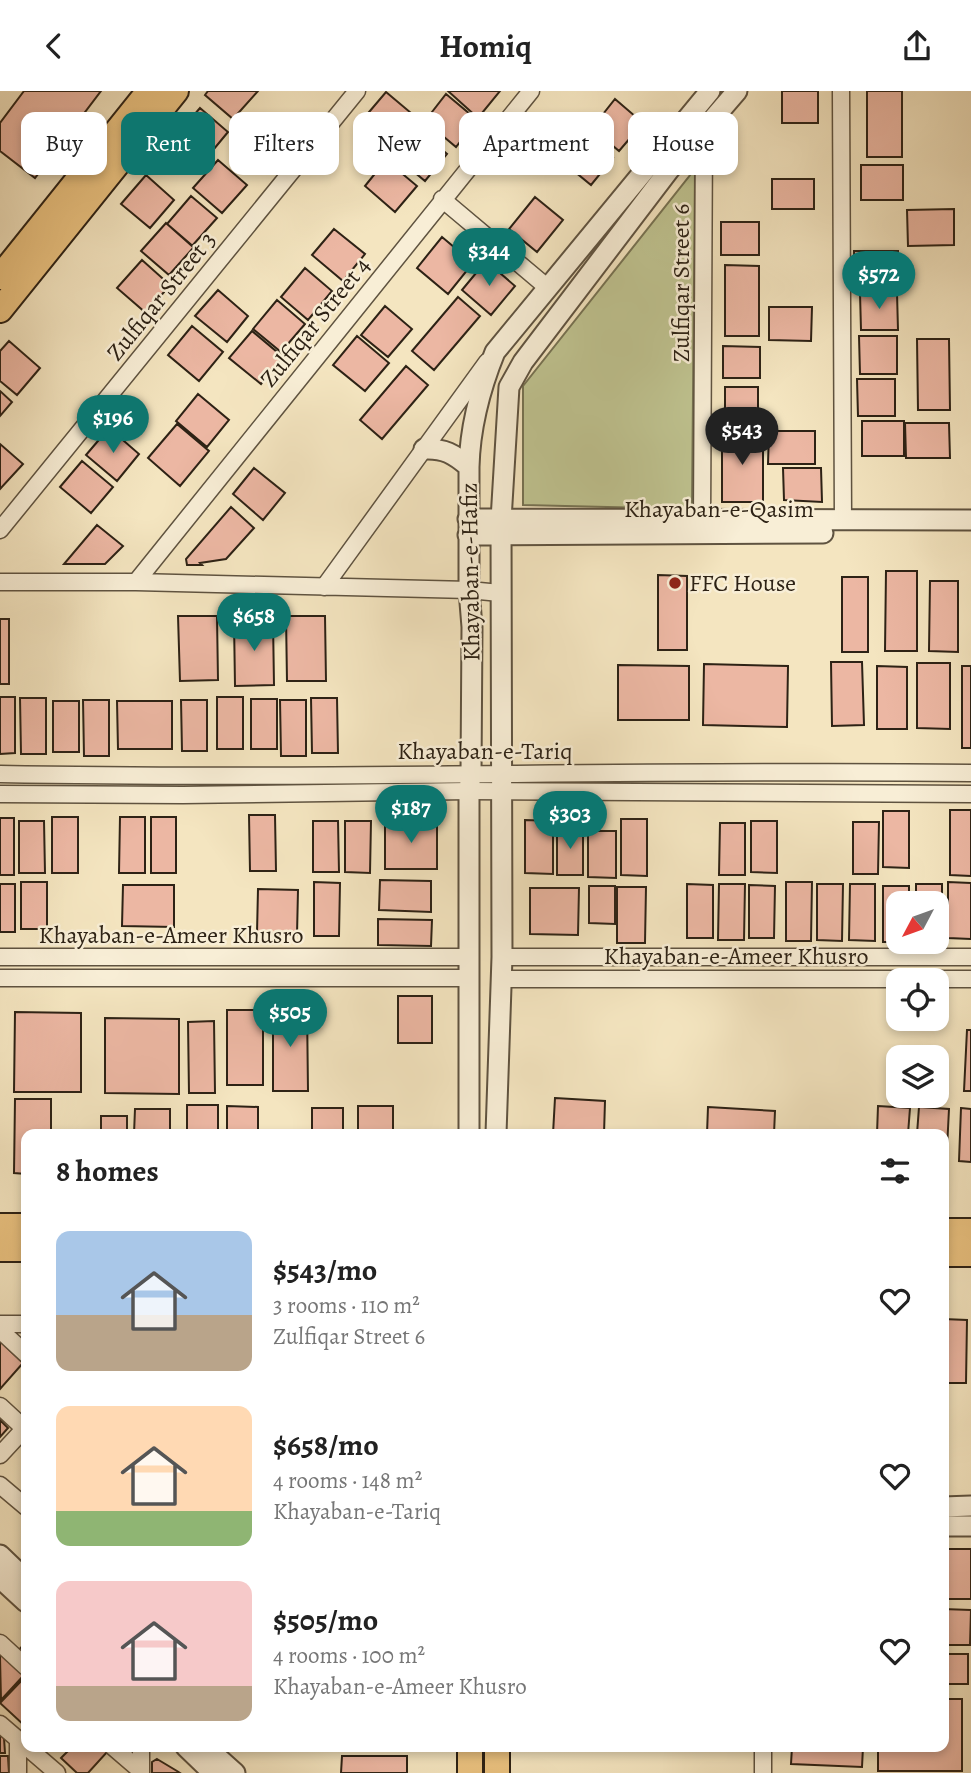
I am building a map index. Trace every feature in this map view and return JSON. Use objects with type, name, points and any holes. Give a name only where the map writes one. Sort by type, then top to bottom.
[{"type":"main road","points":[[0,277],[149,91]]},
{"type":"main road","points":[[0,310],[176,91]]},
{"type":"main road","points":[[0,1226],[21,1226]]},
{"type":"main road","points":[[949,1231],[971,1231]]},
{"type":"main road","points":[[0,1249],[21,1249]]},
{"type":"main road","points":[[949,1254],[971,1254]]},
{"type":"main road","points":[[470,1752],[470,1773]]},
{"type":"main road","points":[[497,1752],[497,1773]]},
{"type":"street","name":"Zulfiqar Street 3","points":[[0,530],[357,91]]},
{"type":"street","name":"Zulfiqar Street 4","points":[[136,582],[531,91]]},
{"type":"street","name":"Khayaban-e-Hafiz","points":[[469,1129],[472,628],[469,590],[469,450],[479,392],[495,352],[710,91]]},
{"type":"street","name":"Khayaban-e-Hafiz","points":[[719,112],[737,91]]},
{"type":"street","points":[[842,91],[843,519]]},
{"type":"street","name":"Khayaban-e-Hafiz","points":[[496,1129],[502,957],[501,528],[509,387],[523,362],[665,175]]},
{"type":"street","name":"Zulfiqar Street 6","points":[[702,520],[704,175]]},
{"type":"street","points":[[442,199],[548,288]]},
{"type":"street","points":[[324,587],[495,352]]},
{"type":"street","points":[[424,449],[438,448],[448,451],[469,467]]},
{"type":"street","name":"Khayaban-e-Qasim","points":[[501,528],[702,520],[971,520]]},
{"type":"street","name":"Khayaban-e-Qasim","points":[[468,527],[971,532]]},
{"type":"street","points":[[0,582],[136,582],[500,593]]},
{"type":"street","name":"Khayaban-e-Tariq","points":[[0,773],[966,794]]},
{"type":"street","points":[[929,773],[936,785],[930,794]]},
{"type":"street","points":[[964,773],[952,778],[951,785],[955,791],[966,794]]},
{"type":"street","name":"Khayaban-e-Tariq","points":[[501,783],[964,773]]},
{"type":"street","points":[[218,776],[211,786],[214,792],[220,794]]},
{"type":"street","points":[[183,777],[188,786],[183,795]]},
{"type":"street","name":"Khayaban-e-Tariq","points":[[0,794],[183,795],[470,782]]},
{"type":"street","name":"Khayaban-e-Ameer Khusro","points":[[0,957],[468,957]]},
{"type":"street","points":[[101,957],[101,978]]},
{"type":"street","name":"Khayaban-e-Ameer Khusro","points":[[502,957],[971,957]]},
{"type":"street","name":"Khayaban-e-Ameer Khusro","points":[[0,978],[468,978]]},
{"type":"street","name":"Khayaban-e-Ameer Khusro","points":[[501,979],[971,979]]},
{"type":"street","points":[[0,1324],[21,1324]]},
{"type":"street","points":[[0,1330],[21,1349]]},
{"type":"street","points":[[0,1406],[21,1425]]},
{"type":"street","points":[[0,1455],[21,1433]]},
{"type":"street","points":[[0,1485],[21,1503]]},
{"type":"street","points":[[949,1507],[971,1506]]},
{"type":"street","points":[[949,1526],[971,1527]]},
{"type":"street","points":[[0,1555],[21,1575]]},
{"type":"street","points":[[0,1578],[21,1597]]},
{"type":"street","points":[[0,1643],[21,1662]]},
{"type":"street","points":[[0,1724],[21,1743]]},
{"type":"street","points":[[18,1740],[18,1773]]},
{"type":"street","points":[[32,1752],[57,1773]]},
{"type":"street","points":[[119,1752],[141,1772]]},
{"type":"street","points":[[141,1752],[141,1772]]},
{"type":"street","points":[[763,1752],[763,1773]]},
{"type":"street","points":[[202,1758],[235,1773]]},
{"type":"green space","points":[[690,175],[695,175],[692,509],[523,505],[523,386]]},
{"type":"building","points":[[24,91],[101,91],[85,112],[21,112],[21,167],[0,151],[0,123]]},
{"type":"building","points":[[208,91],[258,91],[239,112],[229,112],[229,116],[205,95]]},
{"type":"building","points":[[448,91],[500,91],[483,112],[471,112]]},
{"type":"building","points":[[782,91],[818,91],[818,123],[782,123]]},
{"type":"building","points":[[867,91],[902,91],[902,157],[867,157]]},
{"type":"building","points":[[386,92],[410,112],[369,112]]},
{"type":"building","points":[[446,94],[467,112],[459,112],[459,143],[456,147],[445,138],[445,112],[432,112]]},
{"type":"building","points":[[615,99],[630,112],[628,112],[628,140],[619,151],[614,147],[614,112],[605,112]]},
{"type":"building","points":[[215,121],[228,132],[215,148]]},
{"type":"building","points":[[218,160],[229,169],[229,175],[235,175],[247,185],[222,213],[193,188],[205,175],[215,175],[215,163]]},
{"type":"building","points":[[861,165],[903,165],[903,200],[861,200]]},
{"type":"building","points":[[146,175],[174,200],[150,228],[121,204]]},
{"type":"building","points":[[374,175],[404,175],[417,186],[395,212],[365,186]]},
{"type":"building","points":[[418,175],[430,175],[425,181]]},
{"type":"building","points":[[579,175],[599,175],[591,185]]},
{"type":"building","points":[[772,179],[814,179],[814,209],[772,209]]},
{"type":"building","points":[[191,196],[217,218],[192,246],[167,224]]},
{"type":"building","points":[[535,197],[563,220],[537,252],[509,229]]},
{"type":"building","points":[[954,209],[954,245],[908,246],[907,210]]},
{"type":"building","points":[[721,222],[759,222],[759,255],[721,255]]},
{"type":"building","points":[[166,223],[194,247],[169,275],[141,251]]},
{"type":"building","points":[[334,229],[365,254],[343,281],[312,255]]},
{"type":"building","points":[[442,237],[473,263],[448,294],[417,268]]},
{"type":"building","points":[[854,251],[898,251],[898,288],[855,288]]},
{"type":"building","points":[[142,260],[170,285],[146,313],[117,288]]},
{"type":"building","points":[[486,261],[515,286],[491,315],[462,290]]},
{"type":"building","points":[[725,265],[759,266],[759,336],[725,336]]},
{"type":"building","points":[[305,268],[332,291],[308,320],[281,297]]},
{"type":"building","points":[[218,290],[248,316],[227,342],[195,316]]},
{"type":"building","points":[[860,293],[897,293],[898,330],[861,330]]},
{"type":"building","points":[[458,297],[480,316],[434,370],[412,351]]},
{"type":"building","points":[[277,300],[305,324],[281,352],[253,329]]},
{"type":"building","points":[[385,306],[412,329],[388,357],[361,335]]},
{"type":"building","points":[[769,307],[812,307],[811,341],[769,340]]},
{"type":"building","points":[[192,326],[223,352],[199,381],[168,355]]},
{"type":"building","points":[[252,331],[283,357],[261,384],[229,358]]},
{"type":"building","points":[[357,336],[389,363],[365,391],[333,365]]},
{"type":"building","points":[[859,336],[897,336],[897,374],[860,374]]},
{"type":"building","points":[[917,339],[949,339],[950,410],[918,410]]},
{"type":"building","points":[[9,341],[40,368],[17,395],[0,381],[0,351]]},
{"type":"building","points":[[723,346],[760,347],[760,378],[723,378]]},
{"type":"building","points":[[406,366],[428,385],[382,439],[360,420]]},
{"type":"building","points":[[857,379],[895,379],[895,416],[858,416]]},
{"type":"building","points":[[725,387],[758,387],[758,421],[725,421]]},
{"type":"building","points":[[0,391],[12,402],[0,416]]},
{"type":"building","points":[[198,394],[229,420],[207,447],[176,421]]},
{"type":"building","points":[[862,421],[904,421],[904,456],[862,456]]},
{"type":"building","points":[[905,423],[949,423],[950,458],[906,458]]},
{"type":"building","points":[[177,424],[209,451],[180,486],[148,458]]},
{"type":"building","points":[[109,428],[139,454],[117,481],[86,455]]},
{"type":"building","points":[[769,431],[815,431],[815,464],[768,464]]},
{"type":"building","points":[[722,432],[763,432],[763,502],[722,502]]},
{"type":"building","points":[[0,444],[23,464],[0,489]]},
{"type":"building","points":[[82,461],[113,487],[91,513],[60,487]]},
{"type":"building","points":[[254,468],[285,493],[263,520],[233,494]]},
{"type":"building","points":[[783,468],[821,468],[822,502],[784,500]]},
{"type":"building","points":[[231,507],[254,528],[226,559],[200,563],[202,565],[187,565],[186,559]]},
{"type":"building","points":[[97,525],[123,546],[105,564],[64,564]]},
{"type":"building","points":[[886,571],[917,571],[917,651],[885,651]]},
{"type":"building","points":[[658,575],[687,576],[687,650],[658,650]]},
{"type":"building","points":[[842,577],[868,577],[868,652],[842,652]]},
{"type":"building","points":[[930,581],[958,581],[958,652],[929,651]]},
{"type":"building","points":[[178,616],[217,616],[218,680],[180,681]]},
{"type":"building","points":[[286,616],[325,616],[326,681],[287,681]]},
{"type":"building","points":[[0,619],[9,619],[9,684],[0,684]]},
{"type":"building","points":[[234,621],[273,621],[274,685],[235,686]]},
{"type":"building","points":[[831,662],[862,662],[864,725],[832,726]]},
{"type":"building","points":[[917,663],[950,663],[950,729],[917,728]]},
{"type":"building","points":[[704,664],[788,666],[787,727],[703,725]]},
{"type":"building","points":[[618,665],[689,666],[689,720],[618,720]]},
{"type":"building","points":[[877,666],[907,667],[907,729],[877,729]]},
{"type":"building","points":[[962,666],[971,666],[971,748],[962,748]]},
{"type":"building","points":[[0,697],[15,697],[15,753],[0,754]]},
{"type":"building","points":[[217,697],[243,697],[243,749],[217,749]]},
{"type":"building","points":[[20,698],[46,698],[46,754],[21,754]]},
{"type":"building","points":[[311,698],[337,698],[338,753],[312,753]]},
{"type":"building","points":[[251,699],[277,699],[277,749],[251,749]]},
{"type":"building","points":[[83,700],[109,700],[109,756],[84,756]]},
{"type":"building","points":[[181,700],[207,700],[207,751],[182,751]]},
{"type":"building","points":[[280,700],[306,700],[306,756],[281,756]]},
{"type":"building","points":[[53,701],[79,701],[79,752],[53,752]]},
{"type":"building","points":[[117,701],[172,701],[172,749],[118,749]]},
{"type":"building","points":[[950,810],[971,810],[971,876],[950,875]]},
{"type":"building","points":[[883,811],[909,811],[909,868],[883,867]]},
{"type":"building","points":[[249,815],[275,815],[276,871],[250,871]]},
{"type":"building","points":[[52,817],[78,817],[78,873],[52,873]]},
{"type":"building","points":[[120,817],[145,817],[145,873],[119,873]]},
{"type":"building","points":[[151,817],[176,817],[176,873],[151,873]]},
{"type":"building","points":[[0,818],[14,818],[14,875],[0,875]]},
{"type":"building","points":[[621,819],[647,819],[647,876],[621,875]]},
{"type":"building","points":[[525,820],[553,821],[553,874],[525,873]]},
{"type":"building","points":[[19,821],[44,821],[45,873],[19,873]]},
{"type":"building","points":[[313,821],[338,821],[339,872],[313,872]]},
{"type":"building","points":[[345,821],[371,821],[370,873],[345,872]]},
{"type":"building","points":[[751,821],[777,821],[777,873],[751,872]]},
{"type":"building","points":[[385,822],[437,822],[437,869],[385,869]]},
{"type":"building","points":[[853,822],[879,822],[878,874],[853,874]]},
{"type":"building","points":[[720,823],[745,823],[745,875],[719,875]]},
{"type":"building","points":[[557,828],[583,828],[583,875],[557,875]]},
{"type":"building","points":[[588,831],[616,831],[616,878],[588,877]]},
{"type":"building","points":[[380,880],[431,881],[431,912],[379,910]]},
{"type":"building","points":[[21,882],[47,882],[47,929],[21,929]]},
{"type":"building","points":[[314,882],[340,883],[339,936],[314,936]]},
{"type":"building","points":[[786,882],[812,882],[811,941],[786,941]]},
{"type":"building","points":[[948,882],[971,883],[971,939],[949,938]]},
{"type":"building","points":[[0,884],[15,884],[15,932],[0,932]]},
{"type":"building","points":[[687,884],[713,885],[713,938],[687,938]]},
{"type":"building","points":[[719,884],[745,884],[744,940],[718,940]]},
{"type":"building","points":[[817,884],[843,884],[842,941],[817,940]]},
{"type":"building","points":[[850,884],[875,884],[875,941],[849,940]]},
{"type":"building","points":[[916,884],[942,884],[942,891],[916,891]]},
{"type":"building","points":[[123,885],[174,885],[174,927],[122,926]]},
{"type":"building","points":[[749,885],[775,886],[774,938],[749,938]]},
{"type":"building","points":[[589,886],[615,886],[615,924],[589,923]]},
{"type":"building","points":[[883,886],[909,886],[909,891],[886,891],[886,942],[883,942]]},
{"type":"building","points":[[617,887],[646,887],[645,943],[617,943]]},
{"type":"building","points":[[530,888],[579,888],[578,935],[530,934]]},
{"type":"building","points":[[258,889],[298,890],[297,935],[257,933]]},
{"type":"building","points":[[378,919],[432,920],[431,946],[378,945]]},
{"type":"building","points":[[398,996],[432,996],[432,1043],[398,1043]]},
{"type":"building","points":[[273,1007],[307,1007],[308,1091],[273,1091]]},
{"type":"building","points":[[227,1010],[263,1010],[263,1085],[227,1085]]},
{"type":"building","points":[[15,1012],[81,1013],[81,1092],[14,1092]]},
{"type":"building","points":[[105,1018],[179,1019],[179,1094],[105,1093]]},
{"type":"building","points":[[214,1021],[215,1093],[189,1093],[188,1022]]},
{"type":"building","points":[[967,1030],[971,1030],[971,1091],[964,1091]]},
{"type":"building","points":[[555,1098],[605,1101],[604,1129],[553,1129]]},
{"type":"building","points":[[15,1099],[51,1099],[51,1129],[21,1129],[21,1174],[14,1173]]},
{"type":"building","points":[[187,1105],[218,1105],[218,1129],[187,1129]]},
{"type":"building","points":[[227,1106],[258,1107],[258,1129],[227,1129]]},
{"type":"building","points":[[358,1106],[393,1106],[393,1129],[358,1129]]},
{"type":"building","points":[[878,1106],[910,1108],[908,1129],[877,1129]]},
{"type":"building","points":[[708,1107],[775,1111],[774,1129],[707,1129]]},
{"type":"building","points":[[312,1108],[343,1108],[343,1129],[312,1129]]},
{"type":"building","points":[[919,1108],[949,1109],[948,1129],[917,1129]]},
{"type":"building","points":[[961,1108],[971,1109],[971,1162],[959,1161]]},
{"type":"building","points":[[135,1109],[170,1109],[170,1129],[134,1129]]},
{"type":"building","points":[[101,1116],[127,1116],[127,1129],[101,1129]]},
{"type":"building","points":[[949,1319],[967,1320],[966,1383],[949,1383]]},
{"type":"building","points":[[1,1342],[21,1361],[21,1365],[0,1389]]},
{"type":"building","points":[[0,1420],[8,1428],[0,1437]]},
{"type":"building","points":[[949,1549],[971,1549],[971,1599],[949,1599]]},
{"type":"building","points":[[949,1609],[971,1610],[970,1645],[949,1645]]},
{"type":"building","points":[[3,1653],[21,1670],[21,1678],[1,1700],[0,1657]]},
{"type":"building","points":[[949,1654],[968,1654],[968,1684],[949,1684]]},
{"type":"building","points":[[21,1681],[21,1722],[0,1703]]},
{"type":"building","points":[[949,1699],[962,1699],[962,1771],[878,1771],[878,1752],[949,1752]]},
{"type":"building","points":[[0,1734],[4,1738],[5,1753],[0,1753]]},
{"type":"building","points":[[67,1752],[107,1752],[88,1773],[77,1773],[61,1758]]},
{"type":"building","points":[[792,1752],[863,1752],[862,1767],[791,1764]]},
{"type":"building","points":[[0,1756],[8,1756],[9,1773],[0,1773]]},
{"type":"building","points":[[342,1756],[407,1756],[407,1773],[341,1773]]},
{"type":"building","points":[[157,1759],[180,1773],[152,1773],[152,1762]]},
{"type":"place","name":"FFC House","points":[[675,583]]}]
